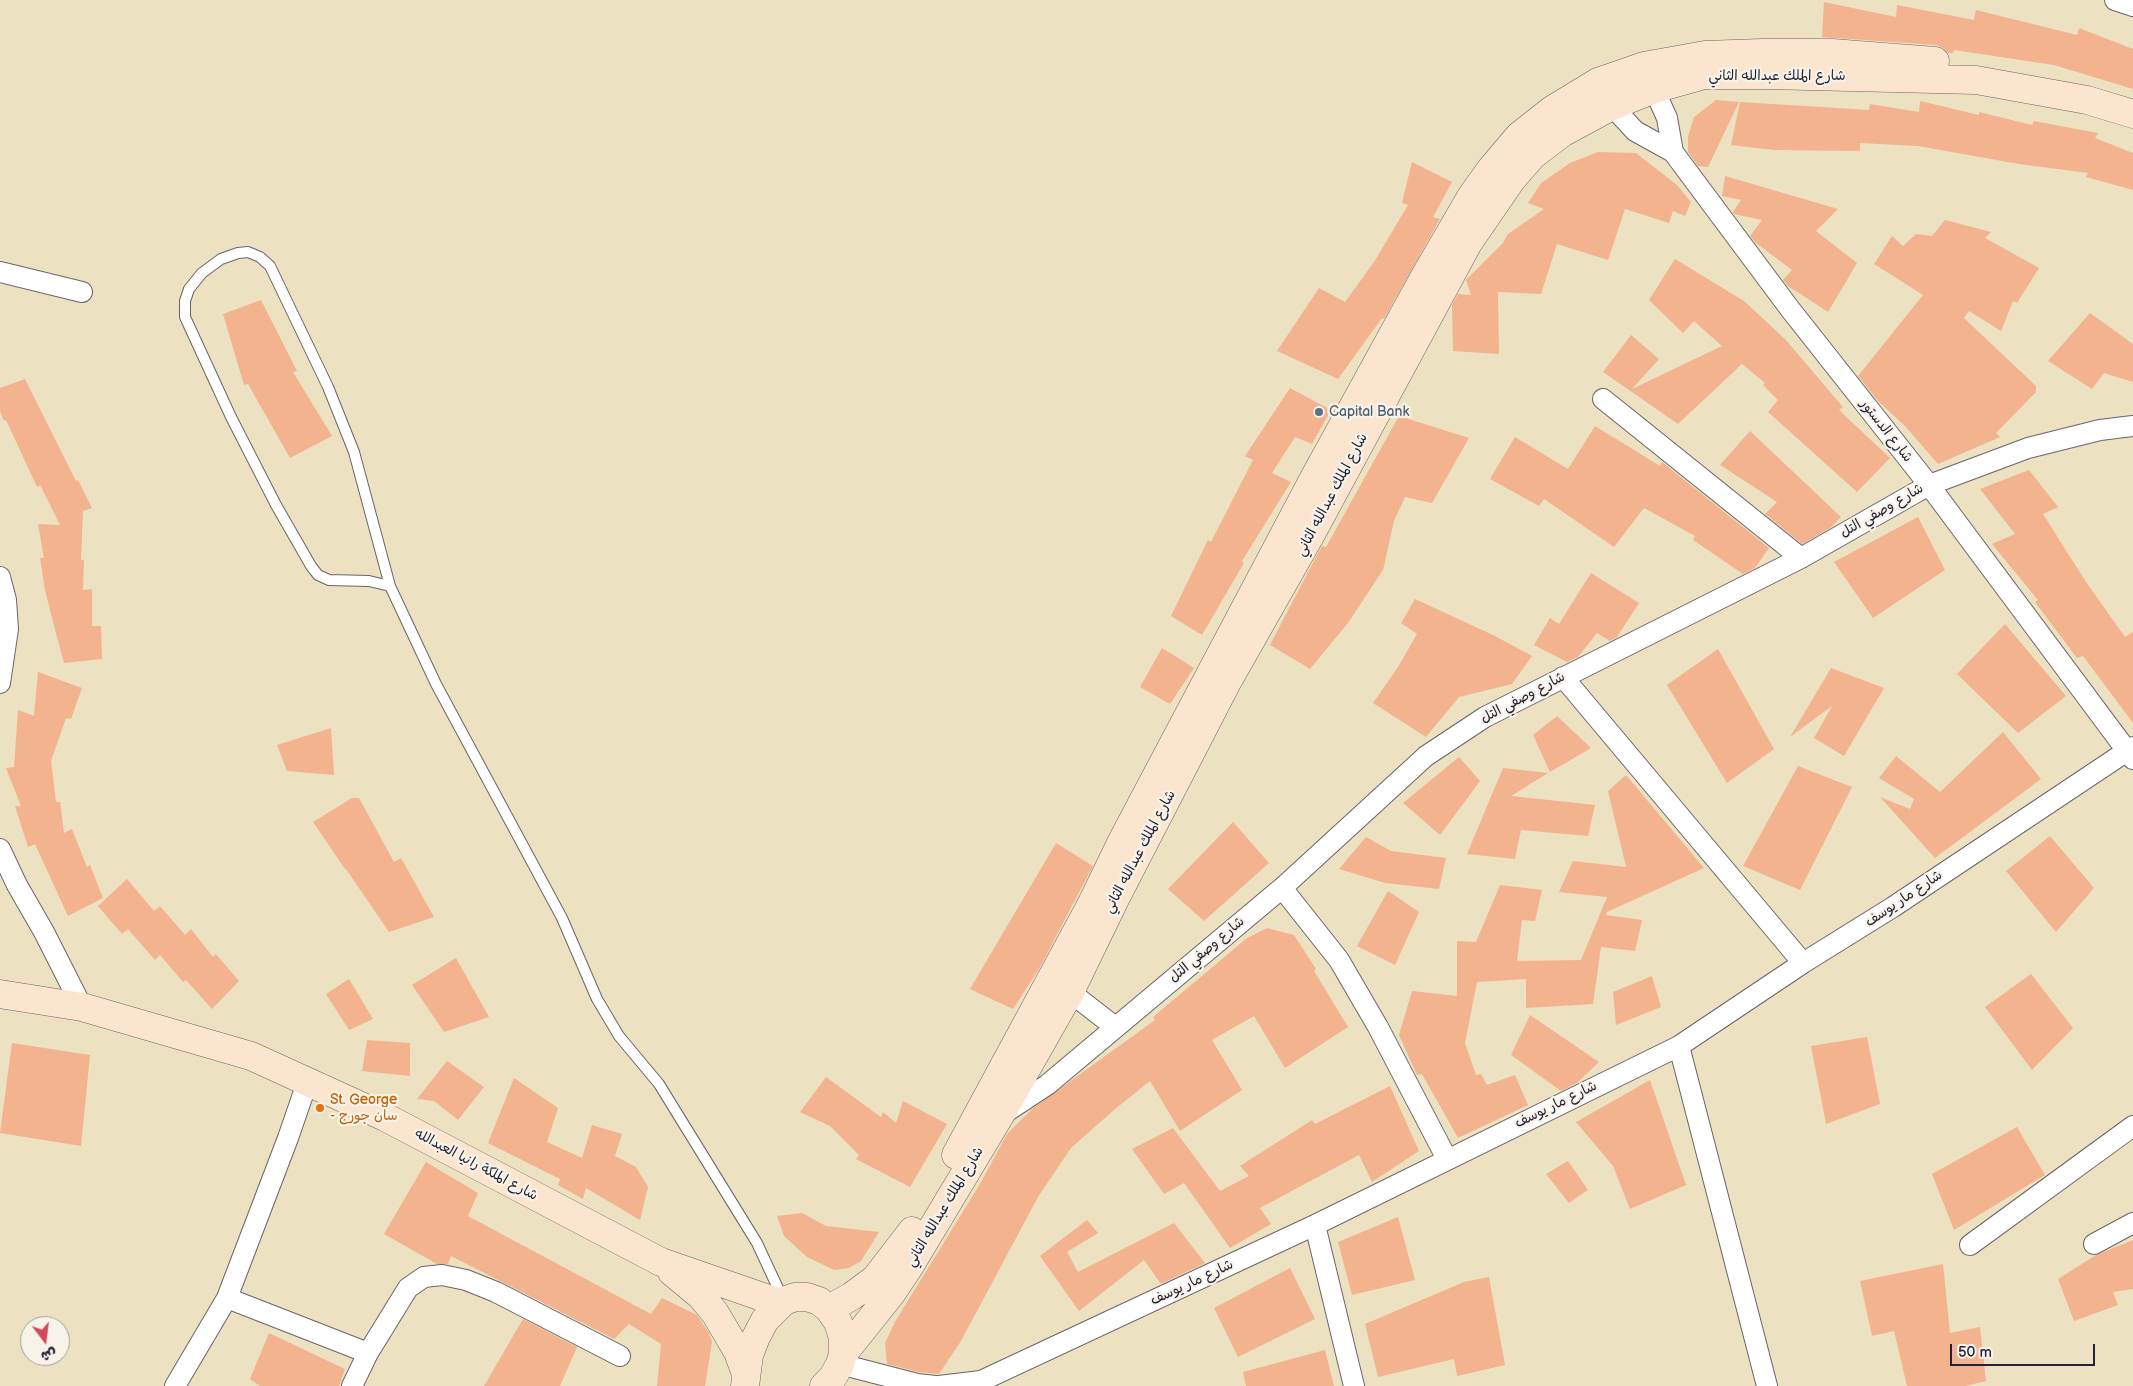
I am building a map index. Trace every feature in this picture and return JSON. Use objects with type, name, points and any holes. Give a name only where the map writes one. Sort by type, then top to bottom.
[{"type":"main road","name":"شارع الملك عبدالله الثاني","points":[[824,1386],[833,1377],[841,1359],[891,1294],[909,1267],[999,1117],[1070,992],[1116,897],[1227,682],[1311,534],[1468,243],[1512,179],[1533,155],[1562,133],[1612,106],[1649,78],[1705,56],[1832,53],[1976,64],[2086,81],[2133,98]]},
{"type":"main road","name":"شارع الملك عبدالله الثاني","points":[[829,1309],[852,1296],[875,1279],[895,1256],[922,1216],[1081,924],[1126,833],[1313,480],[1425,276],[1491,169],[1520,136],[1552,110],[1598,82],[1704,76],[1776,75],[1976,80],[2087,100],[2133,114]]},
{"type":"main road","name":"شارع الملكة رانيا العبدالله","points":[[0,994],[82,1007],[251,1056],[385,1117],[661,1262],[782,1302]]},
{"type":"main road","name":"شارع الملكة رانيا العبدالله","points":[[661,1262],[700,1296],[715,1313],[735,1346],[745,1380]]},
{"type":"main road","points":[[745,1380],[749,1355],[765,1320],[782,1302],[795,1298],[807,1297],[819,1301],[829,1309],[838,1322],[843,1338],[841,1359]]},
{"type":"street","points":[[2115,0],[2133,6]]},
{"type":"street","name":"شارع الدستور","points":[[1649,78],[1667,118],[1673,152]]},
{"type":"street","name":"شارع الدستور","points":[[1598,82],[1612,106],[1635,132],[1673,152],[1790,310],[1929,485],[2131,753]]},
{"type":"street","points":[[0,272],[82,292]]},
{"type":"street","points":[[1603,399],[1801,558]]},
{"type":"street","name":"شارع وصفي التل","points":[[999,1117],[1047,1086],[1282,888],[1426,756],[1485,717],[1801,558],[1929,485],[2028,448],[2100,430],[2133,426]]},
{"type":"street","points":[[0,578],[6,600],[8,629],[0,683]]},
{"type":"street","points":[[1563,677],[1803,963]]},
{"type":"street","name":"شارع مار يوسف","points":[[841,1359],[917,1384],[937,1386],[981,1381],[1315,1225],[1679,1046],[1803,963],[1885,912],[1950,867],[2131,753]]},
{"type":"street","points":[[0,849],[82,1007]]},
{"type":"street","points":[[1282,888],[1339,960],[1378,1027],[1447,1159]]},
{"type":"street","points":[[1070,992],[1115,1027]]},
{"type":"street","points":[[1679,1046],[1767,1386]]},
{"type":"street","points":[[175,1386],[227,1298],[307,1083]]},
{"type":"street","points":[[1970,1245],[2133,1126]]},
{"type":"street","points":[[2094,1244],[2133,1224]]},
{"type":"street","points":[[1315,1225],[1354,1386]]},
{"type":"street","points":[[352,1386],[368,1353],[408,1288],[424,1277],[442,1275],[466,1280],[496,1292],[620,1356]]},
{"type":"street","points":[[227,1298],[368,1353]]},
{"type":"lane","points":[[390,586],[369,581],[329,580],[318,575],[310,566],[276,505],[235,426],[185,317],[184,301],[190,288],[202,273],[221,259],[238,253],[248,252],[260,257],[270,266],[328,387],[354,452],[390,586],[436,684],[562,918],[597,999],[619,1036],[638,1056],[664,1093],[756,1243],[782,1302]]},
{"type":"building","points":[[1824,2],[1896,17],[1897,5],[1974,20],[1976,10],[2077,35],[2079,28],[2133,49],[2133,89],[2054,65],[1954,50],[1953,53],[1948,53],[1936,45],[1822,37]]},
{"type":"building","points":[[1716,100],[1739,102],[1708,167],[1698,166],[1688,152],[1688,137],[1694,117]]},
{"type":"building","points":[[1920,101],[1979,115],[1979,112],[2032,125],[2034,121],[2098,133],[2095,138],[2133,153],[2133,190],[2086,177],[2088,173],[2019,164],[1918,146],[1860,143],[1860,151],[1774,150],[1731,145],[1740,102],[1869,110],[1870,104],[1919,112]]},
{"type":"building","points":[[1598,152],[1636,153],[1677,185],[1691,202],[1685,216],[1673,211],[1669,223],[1625,209],[1608,260],[1557,244],[1541,294],[1498,292],[1499,354],[1453,351],[1452,305],[1458,294],[1471,295],[1466,280],[1503,243],[1508,234],[1544,209],[1528,203],[1541,183],[1570,163]]},
{"type":"building","points":[[1412,162],[1452,182],[1433,217],[1440,219],[1384,319],[1382,318],[1338,379],[1277,351],[1319,288],[1345,302],[1374,262],[1408,205],[1402,203]]},
{"type":"building","points":[[1725,176],[1838,209],[1816,231],[1857,263],[1828,312],[1788,286],[1783,280],[1792,270],[1756,243],[1750,236],[1762,220],[1734,214],[1733,212],[1741,200],[1722,196]]},
{"type":"building","points":[[1945,220],[1991,232],[1985,238],[2039,268],[2017,303],[2013,301],[2001,331],[1969,311],[1964,318],[2036,386],[2036,392],[1996,433],[2000,437],[1938,464],[1905,426],[1878,401],[1858,376],[1923,295],[1874,264],[1892,236],[1903,246],[1916,234],[1932,236]]},
{"type":"building","points":[[1675,259],[1744,301],[1785,339],[1843,407],[1839,410],[1890,458],[1857,492],[1768,412],[1778,400],[1763,385],[1765,383],[1742,364],[1678,424],[1603,372],[1631,335],[1659,359],[1632,389],[1722,346],[1694,321],[1683,333],[1649,300]]},
{"type":"building","points":[[261,300],[297,371],[293,372],[332,436],[290,458],[248,384],[244,385],[223,314]]},
{"type":"building","points":[[2090,313],[2133,344],[2133,382],[2104,373],[2092,389],[2048,361]]},
{"type":"building","points":[[25,379],[76,481],[78,480],[92,508],[83,511],[81,560],[84,560],[83,590],[92,589],[92,626],[101,626],[102,659],[64,663],[45,590],[40,558],[44,558],[38,524],[60,525],[40,485],[37,487],[0,411],[0,388]]},
{"type":"building","points":[[1290,388],[1331,410],[1312,444],[1295,437],[1272,473],[1291,482],[1242,561],[1244,563],[1202,635],[1171,616],[1208,540],[1211,542],[1253,460],[1245,456]]},
{"type":"building","points":[[1399,416],[1469,438],[1432,503],[1405,497],[1394,521],[1383,570],[1348,623],[1310,669],[1270,645],[1318,553],[1322,546],[1326,547]]},
{"type":"building","points":[[1595,426],[1660,466],[1662,462],[1769,548],[1755,568],[1743,574],[1693,540],[1695,536],[1644,508],[1614,547],[1544,499],[1539,506],[1490,479],[1515,437],[1568,469]]},
{"type":"building","points":[[1750,431],[1841,517],[1830,528],[1802,544],[1765,514],[1777,502],[1720,465]]},
{"type":"building","points":[[2029,470],[2058,507],[2043,514],[2086,582],[2125,637],[2133,632],[2133,723],[2083,656],[2077,658],[2035,602],[2038,600],[1992,544],[2015,534],[1980,489]]},
{"type":"building","points":[[1918,517],[1945,570],[1873,618],[1834,562]]},
{"type":"building","points":[[1591,573],[1639,603],[1617,637],[1610,641],[1597,633],[1578,657],[1567,662],[1534,645],[1550,618],[1559,624]]},
{"type":"building","points":[[1415,599],[1495,636],[1532,656],[1512,684],[1459,697],[1426,737],[1373,703],[1398,667],[1417,634],[1401,623]]},
{"type":"building","points":[[2005,624],[2066,696],[2018,733],[1957,674]]},
{"type":"building","points":[[1162,648],[1194,668],[1170,704],[1140,687]]},
{"type":"building","points":[[1718,649],[1774,749],[1727,783],[1667,685]]},
{"type":"building","points":[[1831,668],[1884,688],[1844,756],[1814,738],[1832,706],[1790,737]]},
{"type":"building","points":[[38,672],[82,688],[71,719],[66,718],[51,761],[56,802],[60,802],[64,833],[72,829],[87,867],[90,865],[103,898],[68,916],[35,844],[28,847],[15,806],[21,806],[6,768],[14,767],[18,710],[34,716]]},
{"type":"building","points":[[1557,716],[1591,748],[1550,772],[1533,735]]},
{"type":"building","points":[[331,728],[334,775],[287,771],[277,745]]},
{"type":"building","points":[[2003,732],[2041,779],[1935,858],[1880,797],[1910,809],[1914,799],[1879,778],[1896,756],[1940,792]]},
{"type":"building","points":[[1459,757],[1480,781],[1440,835],[1403,803]]},
{"type":"building","points":[[1798,766],[1852,787],[1800,890],[1743,866]]},
{"type":"building","points":[[1503,768],[1548,773],[1511,796],[1595,805],[1588,836],[1521,830],[1515,859],[1467,854]]},
{"type":"building","points":[[1626,775],[1704,868],[1607,912],[1606,915],[1642,920],[1635,951],[1601,947],[1593,1004],[1526,1008],[1526,979],[1477,982],[1465,1043],[1476,1075],[1481,1074],[1487,1085],[1515,1075],[1528,1105],[1458,1138],[1422,1074],[1417,1075],[1399,1035],[1412,991],[1457,996],[1457,941],[1476,942],[1500,885],[1542,890],[1535,921],[1522,920],[1517,961],[1581,960],[1607,897],[1559,892],[1573,861],[1626,867],[1608,791]]},
{"type":"building","points":[[352,798],[359,798],[394,862],[401,858],[434,917],[389,932],[345,869],[313,822]]},
{"type":"building","points":[[1233,822],[1269,863],[1204,921],[1168,889]]},
{"type":"building","points":[[2050,836],[2094,888],[2056,932],[2006,871]]},
{"type":"building","points":[[1366,837],[1391,851],[1446,858],[1439,889],[1385,883],[1339,869]]},
{"type":"building","points":[[1056,843],[1093,866],[1040,967],[1013,1009],[970,989]]},
{"type":"building","points":[[127,879],[154,911],[160,906],[185,935],[191,929],[213,957],[216,954],[239,981],[212,1009],[186,980],[183,982],[160,955],[155,960],[128,929],[122,934],[98,906]]},
{"type":"building","points":[[1388,891],[1419,912],[1395,965],[1357,946]]},
{"type":"building","points":[[1267,928],[1294,935],[1316,969],[1314,971],[1348,1027],[1285,1068],[1254,1016],[1212,1040],[1242,1090],[1180,1131],[1150,1081],[1071,1148],[1038,1197],[961,1341],[939,1374],[919,1372],[887,1364],[885,1343],[896,1320],[980,1184],[1007,1134],[1032,1109],[1155,1020],[1153,1017],[1247,938]]},
{"type":"building","points":[[456,958],[489,1017],[444,1032],[412,985]]},
{"type":"building","points":[[2031,974],[2073,1028],[2032,1070],[1985,1007]]},
{"type":"building","points":[[1652,976],[1661,1007],[1616,1025],[1613,992]]},
{"type":"building","points":[[349,979],[373,1019],[349,1030],[326,994]]},
{"type":"building","points":[[1530,1015],[1599,1062],[1577,1083],[1561,1091],[1511,1055]]},
{"type":"building","points":[[1867,1037],[1880,1104],[1826,1124],[1811,1046]]},
{"type":"building","points":[[367,1040],[410,1043],[410,1076],[362,1071]]},
{"type":"building","points":[[12,1043],[90,1055],[81,1146],[0,1133]]},
{"type":"building","points":[[447,1061],[484,1087],[458,1120],[434,1101],[417,1099]]},
{"type":"building","points":[[826,1077],[881,1117],[883,1112],[896,1123],[903,1101],[947,1124],[910,1187],[856,1159],[859,1155],[830,1126],[800,1112]]},
{"type":"building","points":[[514,1078],[558,1108],[547,1142],[582,1158],[592,1125],[622,1134],[615,1156],[636,1167],[648,1187],[640,1220],[586,1188],[583,1199],[558,1185],[560,1179],[488,1143]]},
{"type":"building","points":[[1650,1080],[1686,1185],[1630,1209],[1613,1166],[1576,1122]]},
{"type":"building","points":[[1390,1086],[1419,1151],[1372,1182],[1359,1155],[1260,1208],[1271,1224],[1230,1248],[1184,1183],[1164,1194],[1132,1149],[1173,1128],[1220,1191],[1249,1176],[1240,1166],[1312,1120],[1315,1124]]},
{"type":"building","points":[[2017,1127],[2045,1175],[1954,1230],[1932,1174]]},
{"type":"building","points":[[1568,1161],[1588,1190],[1569,1203],[1546,1174]]},
{"type":"building","points":[[426,1162],[478,1193],[468,1216],[651,1314],[662,1298],[697,1315],[709,1333],[712,1342],[705,1386],[657,1386],[661,1344],[629,1324],[614,1339],[451,1256],[448,1264],[437,1264],[384,1234]]},
{"type":"building","points":[[802,1213],[826,1226],[879,1232],[861,1261],[849,1268],[834,1270],[807,1257],[784,1236],[777,1216]]},
{"type":"building","points":[[1398,1217],[1415,1280],[1352,1295],[1338,1242]]},
{"type":"building","points":[[1087,1220],[1098,1233],[1067,1252],[1078,1272],[1174,1223],[1205,1263],[1161,1284],[1144,1260],[1079,1311],[1040,1256]]},
{"type":"building","points":[[2133,1240],[2133,1289],[2113,1292],[2118,1305],[2074,1321],[2058,1279],[2096,1255]]},
{"type":"building","points":[[1943,1264],[1950,1333],[1980,1327],[1986,1381],[1965,1386],[1907,1386],[1894,1331],[1872,1336],[1860,1281]]},
{"type":"building","points":[[1290,1268],[1315,1319],[1238,1357],[1214,1308]]},
{"type":"building","points":[[1489,1277],[1505,1365],[1457,1376],[1454,1359],[1378,1377],[1365,1324],[1464,1282]]},
{"type":"building","points":[[523,1319],[577,1347],[560,1386],[484,1386]]},
{"type":"building","points":[[269,1333],[345,1369],[339,1386],[260,1386],[250,1379]]},
{"type":"building","points":[[1325,1350],[1334,1386],[1246,1386],[1243,1372]]},
{"type":"place","name":"Capital Bank","points":[[1319,412]]},
{"type":"place","name":"St. George - سان جورج","points":[[320,1108]]}]
